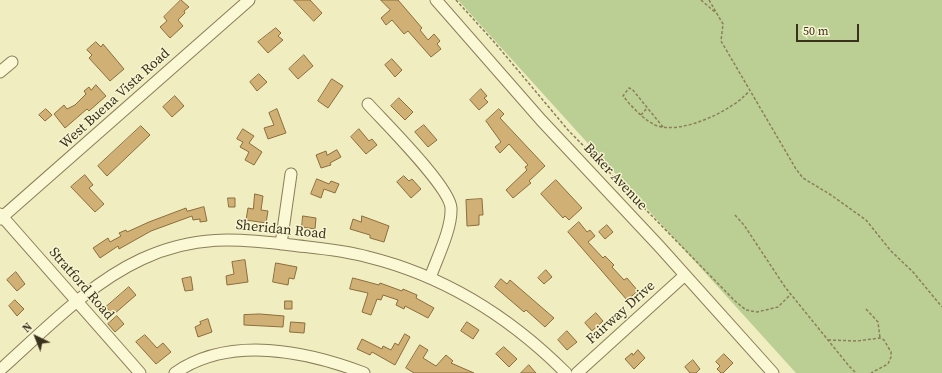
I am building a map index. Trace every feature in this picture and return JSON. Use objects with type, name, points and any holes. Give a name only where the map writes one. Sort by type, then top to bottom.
[{"type":"street","name":"West Buena Vista Road","points":[[1,217],[249,0]]},
{"type":"street","name":"Baker Avenue","points":[[436,0],[541,120],[685,275],[773,373]]},
{"type":"street","points":[[0,72],[12,62]]},
{"type":"street","points":[[368,104],[433,177],[450,200],[451,218],[430,278]]},
{"type":"street","points":[[281,244],[291,174]]},
{"type":"street","name":"Stratford Road","points":[[1,217],[140,373]]},
{"type":"street","name":"Sheridan Road","points":[[0,370],[78,302],[113,274],[142,259],[174,247],[220,239],[281,244],[367,256],[430,278],[472,299],[507,321],[566,373]]},
{"type":"street","name":"Fairway Drive","points":[[576,373],[685,275]]},
{"type":"street","points":[[175,373],[207,356],[222,352],[242,351],[275,352],[305,356],[331,362],[364,373]]},
{"type":"path","points":[[456,0],[495,43],[568,130],[735,302],[746,310],[757,312],[778,308],[791,294]]},
{"type":"path","points":[[701,0],[717,14]]},
{"type":"path","points":[[709,0],[723,24],[720,41],[796,169],[803,178],[831,195],[866,220],[891,251],[913,272],[942,307]]},
{"type":"path","points":[[663,127],[632,89],[629,88],[623,96],[641,115],[655,125],[663,127],[681,126],[706,119],[738,102],[749,90]]},
{"type":"path","points":[[641,115],[648,108]]},
{"type":"path","points":[[735,215],[744,225],[791,294],[856,373]]},
{"type":"path","points":[[866,309],[878,322],[880,338],[889,345],[891,357],[888,364],[871,373]]},
{"type":"path","points":[[828,340],[858,341],[880,338]]},
{"type":"green space","points":[[458,0],[942,0],[942,373],[796,373]]},
{"type":"building","points":[[181,0],[189,7],[184,11],[185,13],[178,20],[183,26],[170,38],[160,27],[167,21],[164,17]]},
{"type":"building","points":[[294,0],[310,0],[322,13],[314,21]]},
{"type":"building","points":[[381,0],[398,0],[422,28],[420,30],[428,40],[434,34],[440,41],[437,44],[441,49],[431,57],[408,31],[404,34],[392,20],[386,25],[381,18],[390,10]]},
{"type":"building","points":[[276,28],[281,33],[278,36],[283,40],[268,53],[258,42]]},
{"type":"building","points":[[96,42],[101,47],[103,44],[124,69],[110,81],[89,58],[92,55],[87,50]]},
{"type":"building","points":[[304,55],[313,66],[298,79],[289,69]]},
{"type":"building","points":[[392,59],[402,70],[395,77],[385,65]]},
{"type":"building","points":[[259,74],[267,82],[257,91],[250,82]]},
{"type":"building","points":[[332,79],[343,86],[328,108],[318,101]]},
{"type":"building","points":[[96,85],[106,96],[89,111],[87,109],[65,128],[54,114],[64,105],[67,109],[75,105],[86,94],[84,91],[89,87],[91,90]]},
{"type":"building","points":[[481,89],[487,96],[484,98],[488,102],[479,110],[470,100]]},
{"type":"building","points":[[175,96],[184,106],[172,117],[163,107]]},
{"type":"building","points":[[399,98],[413,112],[405,120],[391,106]]},
{"type":"building","points":[[46,109],[52,115],[45,121],[39,115]]},
{"type":"building","points":[[277,109],[286,133],[268,139],[264,128],[274,125],[269,113]]},
{"type":"building","points":[[499,109],[504,114],[500,118],[545,166],[529,181],[531,183],[513,198],[506,190],[527,170],[525,167],[528,165],[509,144],[500,153],[495,147],[501,142],[486,121]]},
{"type":"building","points":[[424,125],[437,140],[428,147],[415,132]]},
{"type":"building","points":[[141,126],[150,135],[107,176],[98,166]]},
{"type":"building","points":[[243,129],[254,136],[249,143],[262,152],[254,165],[245,160],[249,152],[240,147],[243,142],[237,139]]},
{"type":"building","points":[[359,129],[369,141],[372,139],[377,145],[366,154],[351,137]]},
{"type":"building","points":[[337,150],[341,157],[330,163],[331,165],[321,168],[316,155],[326,151],[327,155]]},
{"type":"building","points":[[85,175],[93,185],[89,188],[104,204],[95,212],[71,187]]},
{"type":"building","points":[[404,176],[409,181],[412,179],[421,189],[411,198],[397,182]]},
{"type":"building","points":[[317,179],[329,184],[331,181],[339,184],[335,193],[324,189],[321,198],[311,194]]},
{"type":"building","points":[[556,180],[582,208],[569,220],[565,216],[563,218],[541,194]]},
{"type":"building","points":[[255,194],[263,196],[261,210],[268,211],[266,223],[246,220],[248,208],[253,209]]},
{"type":"building","points":[[228,198],[235,198],[235,207],[229,207]]},
{"type":"building","points":[[482,199],[483,215],[479,215],[479,225],[467,226],[466,200]]},
{"type":"building","points":[[204,207],[207,221],[200,222],[200,219],[193,220],[192,216],[151,231],[119,249],[118,246],[100,258],[93,248],[108,238],[110,242],[121,236],[119,233],[126,230],[127,232],[186,208],[187,211]]},
{"type":"building","points":[[303,216],[316,218],[315,229],[302,227]]},
{"type":"building","points":[[362,216],[389,226],[384,242],[370,238],[370,235],[350,229],[353,219],[361,222]]},
{"type":"building","points":[[579,222],[587,232],[590,230],[595,236],[588,242],[603,258],[605,256],[614,265],[612,267],[624,280],[627,278],[638,291],[627,300],[568,232]]},
{"type":"building","points":[[607,225],[613,232],[605,239],[599,232]]},
{"type":"building","points":[[245,260],[248,282],[227,285],[226,276],[234,274],[232,262]]},
{"type":"building","points":[[276,263],[297,267],[294,279],[289,278],[288,285],[273,282]]},
{"type":"building","points":[[546,270],[552,277],[544,284],[538,278]]},
{"type":"building","points":[[16,272],[25,284],[17,291],[7,280]]},
{"type":"building","points":[[191,277],[193,290],[185,291],[182,279]]},
{"type":"building","points":[[353,278],[379,285],[380,283],[402,291],[403,289],[417,295],[416,298],[434,308],[428,318],[405,306],[404,309],[396,305],[398,300],[383,295],[381,300],[377,299],[371,315],[362,312],[368,293],[350,289]]},
{"type":"building","points":[[501,279],[507,284],[510,280],[554,318],[545,327],[526,310],[524,312],[495,287]]},
{"type":"building","points":[[129,287],[136,295],[113,315],[106,307]]},
{"type":"building","points":[[15,300],[24,309],[17,316],[9,306]]},
{"type":"building","points":[[285,301],[292,301],[292,309],[285,309]]},
{"type":"building","points":[[596,313],[603,321],[592,331],[585,323]]},
{"type":"building","points":[[260,314],[284,316],[283,327],[244,325],[244,315]]},
{"type":"building","points":[[117,316],[124,324],[115,332],[108,324]]},
{"type":"building","points":[[208,319],[212,332],[198,337],[195,327],[201,324],[200,322]]},
{"type":"building","points":[[291,322],[305,323],[304,333],[290,332]]},
{"type":"building","points":[[467,322],[479,330],[473,339],[461,331]]},
{"type":"building","points":[[567,331],[577,342],[567,350],[558,340]]},
{"type":"building","points":[[405,334],[410,337],[395,365],[372,352],[370,355],[357,349],[362,339],[382,349],[383,346],[391,350],[395,343],[398,345]]},
{"type":"building","points":[[145,335],[157,348],[163,343],[171,352],[156,364],[136,342]]},
{"type":"building","points":[[420,345],[428,350],[423,358],[436,366],[446,355],[453,361],[451,363],[474,373],[414,373],[406,368]]},
{"type":"building","points":[[504,347],[517,359],[509,367],[496,354]]},
{"type":"building","points":[[638,350],[645,358],[634,369],[625,359],[632,353],[633,355]]},
{"type":"building","points":[[724,354],[733,363],[723,373],[721,373],[717,369],[720,366],[716,362]]},
{"type":"building","points":[[693,360],[700,369],[696,373],[690,373],[685,367]]},
{"type":"building","points":[[529,365],[536,373],[521,373]]}]
